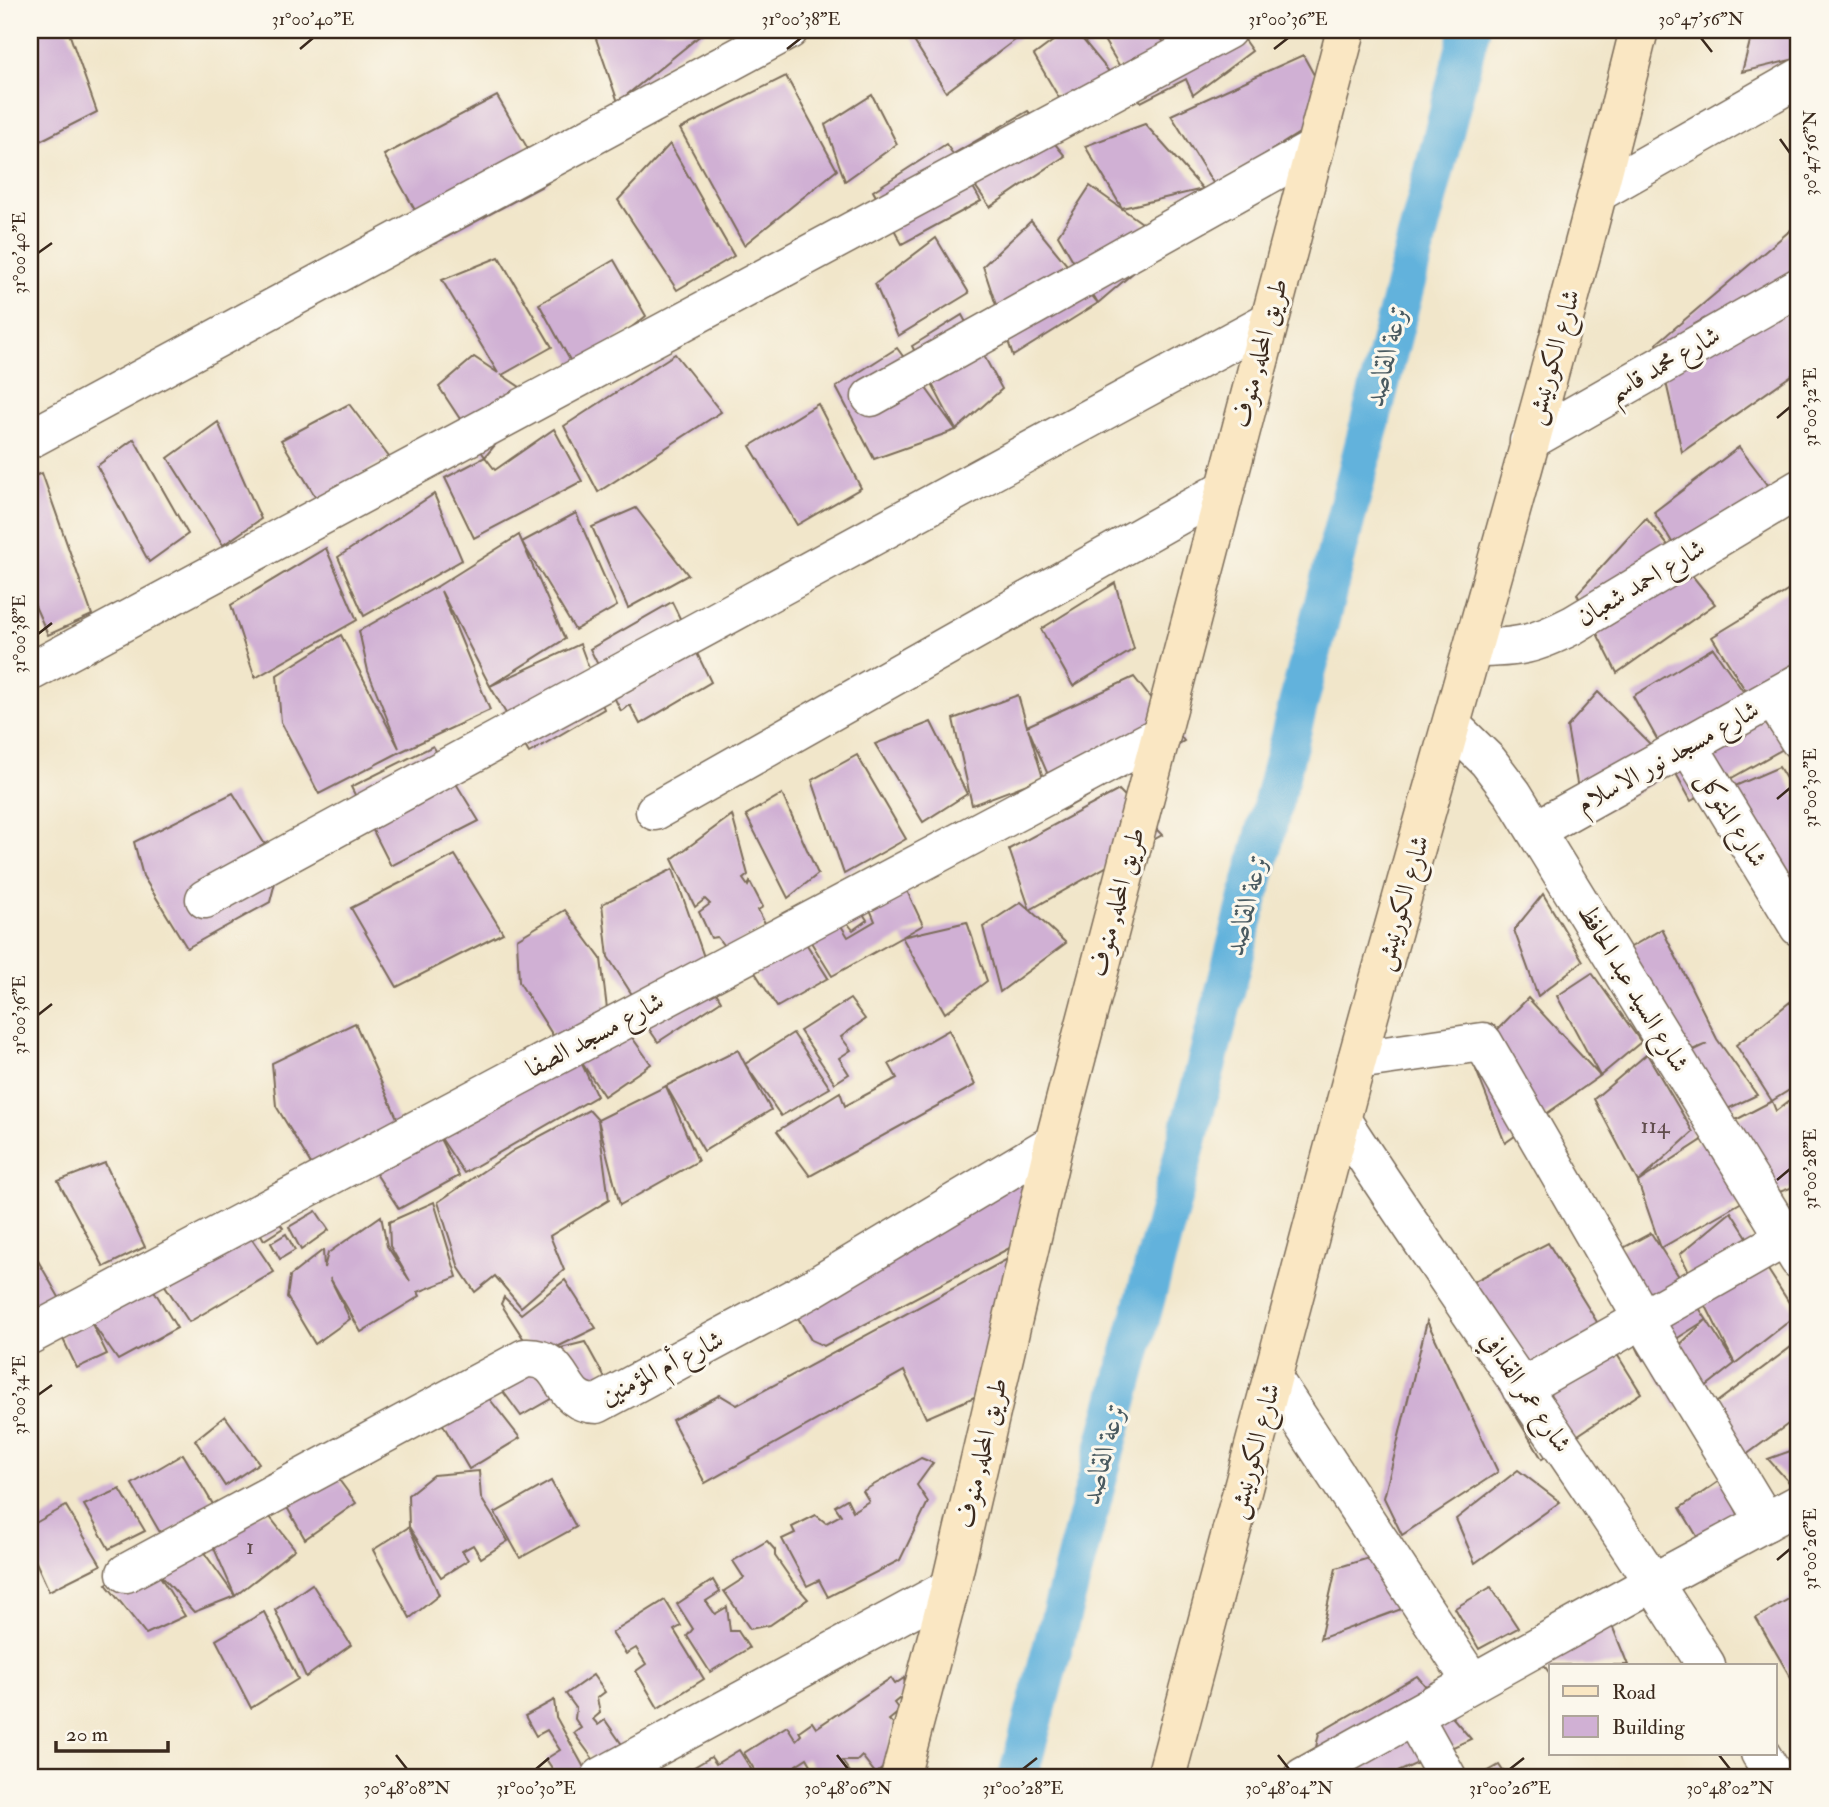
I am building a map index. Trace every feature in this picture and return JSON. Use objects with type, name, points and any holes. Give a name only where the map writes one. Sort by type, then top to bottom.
[{"type":"main road","name":"طريق المحله, منوف","points":[[900,1777],[950,1588],[1054,1143],[1346,30]]},
{"type":"main road","name":"شارع الكورنيش","points":[[1166,1777],[1357,1060],[1599,192],[1639,30]]},
{"type":"street","points":[[30,439],[789,30]]},
{"type":"street","points":[[30,672],[1227,30]]},
{"type":"street","points":[[1599,192],[1799,78]]},
{"type":"street","points":[[871,397],[1314,149]]},
{"type":"street","name":"شارع محمد قاسم","points":[[1529,441],[1799,287]]},
{"type":"street","points":[[205,899],[1269,321]]},
{"type":"street","points":[[655,811],[1225,489]]},
{"type":"street","name":"شارع احمد شعبان","points":[[1474,648],[1511,648],[1539,642],[1573,625],[1799,489]]},
{"type":"street","points":[[1786,690],[1799,740]]},
{"type":"street","name":"شارع مسجد نور الاسلام","points":[[1536,830],[1786,690]]},
{"type":"street","name":"شارع السيد عبد الحافظ","points":[[1452,726],[1488,761],[1536,830],[1795,1242]]},
{"type":"street","name":"شارع مسجد الصفا","points":[[30,1335],[1161,735]]},
{"type":"street","name":"شارع المتوكل","points":[[1688,745],[1799,928]]},
{"type":"street","points":[[1303,1777],[1783,1513],[1643,1319],[1483,1042],[1357,1060]]},
{"type":"street","name":"شارع عمر القذافي","points":[[1342,1121],[1654,1582],[1705,1664]]},
{"type":"street","name":"شارع أم المؤمنين","points":[[126,1573],[525,1359],[547,1361],[576,1399],[586,1404],[597,1404],[811,1289],[1054,1143]]},
{"type":"street","points":[[1521,1388],[1643,1319],[1795,1242]]},
{"type":"street","points":[[1273,1379],[1472,1682]]},
{"type":"street","points":[[601,1777],[950,1588]]},
{"type":"street","points":[[1413,1716],[1447,1777]]},
{"type":"street","points":[[1761,1755],[1775,1777]]},
{"type":"building","points":[[30,30],[68,30],[97,112],[30,146]]},
{"type":"building","points":[[593,30],[707,30],[618,102]]},
{"type":"building","points":[[907,30],[1015,30],[1019,37],[946,92]]},
{"type":"building","points":[[1068,30],[1075,30],[1111,74],[1062,103],[1034,55]]},
{"type":"building","points":[[1098,30],[1155,30],[1178,62],[1165,30],[1237,30],[1252,51],[1193,95],[1186,79],[1141,102]]},
{"type":"building","points":[[1753,30],[1799,30],[1799,58],[1742,72]]},
{"type":"building","points":[[1303,55],[1334,111],[1215,186],[1171,115]]},
{"type":"building","points":[[786,76],[837,170],[744,245],[680,129]]},
{"type":"building","points":[[872,95],[897,144],[845,181],[825,125]]},
{"type":"building","points":[[497,96],[548,183],[434,244],[384,155]]},
{"type":"building","points":[[1028,111],[1065,156],[990,207],[958,161],[981,201],[902,244],[873,191],[946,144],[953,154]]},
{"type":"building","points":[[1145,124],[1203,189],[1122,208],[1085,146]]},
{"type":"building","points":[[670,144],[734,256],[677,290],[618,200]]},
{"type":"building","points":[[1090,186],[1169,242],[1098,303],[1058,235]]},
{"type":"building","points":[[1031,221],[1098,303],[1013,356],[983,266]]},
{"type":"building","points":[[1799,223],[1799,370],[1682,452],[1657,343]]},
{"type":"building","points":[[936,238],[969,293],[898,336],[875,284]]},
{"type":"building","points":[[499,257],[552,347],[502,375],[535,397],[485,457],[439,387],[474,357],[498,373],[442,280]]},
{"type":"building","points":[[614,260],[646,316],[576,371],[539,304]]},
{"type":"building","points":[[962,315],[1002,389],[956,430],[912,346]]},
{"type":"building","points":[[897,348],[956,430],[874,459],[836,387]]},
{"type":"building","points":[[675,354],[721,412],[598,492],[564,426]]},
{"type":"building","points":[[349,404],[389,457],[318,501],[281,440]]},
{"type":"building","points":[[818,404],[861,488],[797,525],[750,446]]},
{"type":"building","points":[[218,422],[261,519],[223,545],[168,458]]},
{"type":"building","points":[[554,429],[582,481],[474,538],[445,478],[485,457],[495,470]]},
{"type":"building","points":[[134,439],[188,534],[149,562],[97,466]]},
{"type":"building","points":[[1799,440],[1799,475],[1790,447]]},
{"type":"building","points":[[1739,447],[1791,515],[1691,574],[1654,512]]},
{"type":"building","points":[[42,473],[92,615],[48,635],[30,595],[30,478]]},
{"type":"building","points":[[434,494],[462,560],[364,616],[338,557]]},
{"type":"building","points":[[636,508],[688,575],[628,608],[592,527]]},
{"type":"building","points":[[576,513],[617,606],[575,630],[522,542]]},
{"type":"building","points":[[1646,518],[1715,604],[1617,673],[1577,594]]},
{"type":"building","points":[[519,535],[565,639],[490,686],[441,591],[490,710],[319,794],[281,722],[277,675],[341,635],[399,748],[368,671],[359,631]]},
{"type":"building","points":[[326,548],[357,620],[255,678],[231,605]]},
{"type":"building","points":[[1115,583],[1134,649],[1073,686],[1041,629]]},
{"type":"building","points":[[1799,584],[1799,740],[1691,801],[1674,770],[1584,823],[1567,727],[1598,692],[1672,766],[1633,696],[1713,648],[1772,733],[1712,637]]},
{"type":"building","points":[[672,602],[711,682],[640,724],[630,705],[621,711],[590,649]]},
{"type":"building","points":[[580,644],[604,709],[529,753],[490,686]]},
{"type":"building","points":[[1134,677],[1184,741],[1063,810],[1028,728],[1043,778],[972,805],[953,719],[1018,695],[1027,726]]},
{"type":"building","points":[[931,722],[967,794],[923,822],[875,744]]},
{"type":"building","points":[[433,746],[479,821],[391,866],[351,787]]},
{"type":"building","points":[[857,755],[906,839],[844,874],[812,780]]},
{"type":"building","points":[[1779,767],[1799,800],[1799,874],[1761,887],[1705,799]]},
{"type":"building","points":[[1119,790],[1162,835],[1030,910],[1009,849]]},
{"type":"building","points":[[233,793],[279,867],[270,902],[187,948],[143,876],[134,842]]},
{"type":"building","points":[[782,794],[818,874],[788,898],[746,815]]},
{"type":"building","points":[[732,815],[748,875],[743,879],[748,886],[750,882],[763,907],[758,910],[766,925],[727,950],[717,937],[711,938],[699,912],[710,904],[705,899],[695,907],[672,859]]},
{"type":"building","points":[[455,855],[503,933],[397,987],[351,908]]},
{"type":"building","points":[[673,869],[705,960],[640,1007],[608,957],[602,904]]},
{"type":"building","points":[[901,878],[923,925],[832,976],[804,931],[840,924],[848,937],[875,921],[869,907]]},
{"type":"building","points":[[1543,894],[1583,961],[1538,996],[1514,930]]},
{"type":"building","points":[[1021,902],[1066,943],[1000,992],[983,927]]},
{"type":"building","points":[[858,906],[867,920],[853,930],[841,915]]},
{"type":"building","points":[[565,910],[601,959],[610,1034],[561,1048],[519,982],[517,939]]},
{"type":"building","points":[[967,922],[987,981],[945,1013],[902,937]]},
{"type":"building","points":[[1662,929],[1717,1039],[1757,1095],[1717,1114],[1684,1055],[1707,1044],[1682,1054],[1624,951]]},
{"type":"building","points":[[800,934],[828,978],[777,1007],[747,960]]},
{"type":"building","points":[[1592,973],[1641,1042],[1600,1076],[1557,996]]},
{"type":"building","points":[[708,979],[721,1001],[658,1042],[640,1016]]},
{"type":"building","points":[[1528,998],[1600,1076],[1505,1143],[1471,1057]]},
{"type":"building","points":[[850,999],[865,1019],[841,1037],[851,1050],[839,1058],[849,1074],[835,1083],[800,1031]]},
{"type":"building","points":[[1790,1002],[1799,1013],[1799,1084],[1772,1101],[1736,1045]]},
{"type":"building","points":[[621,1022],[651,1064],[604,1096],[580,1060],[597,1096],[464,1173],[435,1129]]},
{"type":"building","points":[[355,1023],[405,1136],[325,1187],[276,1106],[272,1063]]},
{"type":"building","points":[[949,1030],[975,1085],[810,1176],[777,1131],[840,1092],[845,1106],[897,1078],[889,1064]]},
{"type":"building","points":[[793,1033],[830,1088],[781,1116],[745,1064]]},
{"type":"building","points":[[738,1050],[771,1110],[704,1151],[666,1086]]},
{"type":"building","points":[[1647,1054],[1693,1132],[1638,1182],[1594,1099]]},
{"type":"building","points":[[666,1086],[698,1161],[620,1205],[598,1120]]},
{"type":"building","points":[[1799,1093],[1799,1161],[1788,1140],[1799,1164],[1799,1185],[1768,1196],[1728,1124],[1772,1101],[1776,1111]]},
{"type":"building","points":[[589,1110],[598,1120],[609,1200],[550,1236],[564,1270],[521,1307],[495,1276],[475,1292],[459,1268],[438,1202],[514,1150]]},
{"type":"building","points":[[435,1129],[459,1176],[399,1209],[371,1166]]},
{"type":"building","points":[[1704,1139],[1742,1202],[1661,1248],[1638,1182]]},
{"type":"building","points":[[105,1163],[145,1247],[104,1267],[58,1181]]},
{"type":"building","points":[[1037,1165],[1019,1243],[824,1346],[811,1340],[794,1311]]},
{"type":"building","points":[[434,1202],[457,1277],[418,1292],[420,1296],[361,1332],[330,1278],[350,1319],[315,1344],[287,1297],[290,1276],[323,1250],[324,1268],[328,1253],[381,1216],[387,1246],[410,1281],[390,1246],[389,1222]]},
{"type":"building","points":[[316,1211],[329,1230],[301,1250],[289,1227]]},
{"type":"building","points":[[1731,1212],[1797,1315],[1735,1364],[1680,1254]]},
{"type":"building","points":[[272,1213],[283,1228],[264,1240],[254,1222]]},
{"type":"building","points":[[247,1232],[274,1272],[189,1322],[160,1278]]},
{"type":"building","points":[[1651,1233],[1735,1364],[1677,1409],[1653,1370],[1706,1320],[1643,1360],[1595,1263]]},
{"type":"building","points":[[286,1234],[295,1250],[280,1259],[271,1243]]},
{"type":"building","points":[[1548,1243],[1641,1393],[1542,1459],[1444,1297]]},
{"type":"building","points":[[30,1247],[63,1304],[30,1322]]},
{"type":"building","points":[[1015,1255],[979,1395],[926,1418],[904,1371],[705,1483],[672,1420],[720,1395],[737,1405]]},
{"type":"building","points":[[565,1280],[596,1328],[549,1351],[585,1342],[606,1380],[576,1399],[536,1358],[501,1304],[504,1297],[521,1314]]},
{"type":"building","points":[[150,1284],[177,1328],[118,1360],[90,1320]]},
{"type":"building","points":[[90,1320],[107,1354],[77,1368],[61,1335]]},
{"type":"building","points":[[1427,1321],[1498,1472],[1402,1535],[1384,1498]]},
{"type":"building","points":[[1791,1347],[1799,1357],[1799,1416],[1742,1458],[1701,1414]]},
{"type":"building","points":[[520,1361],[561,1393],[521,1416],[497,1383]]},
{"type":"building","points":[[481,1388],[520,1438],[469,1469],[439,1418]]},
{"type":"building","points":[[225,1416],[259,1463],[225,1486],[195,1440]]},
{"type":"building","points":[[1799,1448],[1799,1489],[1796,1490],[1768,1459]]},
{"type":"building","points":[[183,1454],[214,1506],[162,1536],[132,1484]]},
{"type":"building","points":[[320,1454],[356,1503],[305,1539],[268,1474]]},
{"type":"building","points":[[921,1458],[933,1463],[917,1485],[928,1502],[900,1560],[828,1597],[819,1580],[807,1586],[782,1539],[795,1533],[792,1527],[816,1515],[826,1523],[841,1515],[835,1506],[847,1499],[853,1511],[869,1501],[863,1491]]},
{"type":"building","points":[[1518,1470],[1560,1502],[1475,1563],[1456,1519]]},
{"type":"building","points":[[479,1471],[481,1498],[508,1541],[481,1558],[473,1545],[462,1551],[468,1560],[441,1577],[409,1527],[408,1495],[433,1475]]},
{"type":"building","points":[[1721,1480],[1743,1524],[1701,1543],[1680,1508]]},
{"type":"building","points":[[551,1481],[576,1527],[520,1558],[495,1513]]},
{"type":"building","points":[[120,1489],[145,1531],[109,1549],[84,1505]]},
{"type":"building","points":[[66,1506],[101,1565],[49,1591],[30,1549],[30,1526]]},
{"type":"building","points":[[266,1512],[295,1549],[235,1596],[209,1537]]},
{"type":"building","points":[[409,1527],[439,1595],[410,1618],[373,1550]]},
{"type":"building","points":[[193,1537],[235,1596],[194,1612],[156,1570],[185,1616],[146,1634],[106,1584]]},
{"type":"building","points":[[767,1541],[793,1582],[808,1599],[770,1625],[750,1629],[724,1591],[744,1578],[733,1561]]},
{"type":"building","points":[[1379,1555],[1407,1607],[1320,1639],[1336,1568]]},
{"type":"building","points":[[713,1580],[720,1592],[706,1601],[715,1614],[727,1607],[730,1631],[738,1631],[749,1648],[710,1672],[687,1636],[693,1629],[677,1604]]},
{"type":"building","points":[[312,1584],[351,1645],[306,1677],[275,1610]]},
{"type":"building","points":[[1491,1587],[1518,1628],[1479,1649],[1455,1608]]},
{"type":"building","points":[[1799,1593],[1799,1692],[1756,1618]]},
{"type":"building","points":[[665,1600],[681,1626],[674,1630],[704,1679],[658,1708],[636,1671],[646,1664],[636,1648],[626,1654],[612,1633]]},
{"type":"building","points":[[264,1612],[298,1679],[251,1708],[216,1640]]},
{"type":"building","points":[[1611,1623],[1628,1664],[1549,1664],[1549,1672],[1540,1660]]},
{"type":"building","points":[[593,1675],[605,1692],[597,1698],[600,1713],[593,1719],[598,1725],[605,1720],[623,1746],[596,1763],[574,1733],[581,1728],[575,1719],[576,1708],[566,1694]]},
{"type":"building","points":[[1417,1676],[1471,1739],[1387,1777],[1310,1777],[1319,1733]]},
{"type":"building","points":[[891,1678],[895,1684],[904,1678],[906,1693],[894,1703],[900,1711],[889,1720],[893,1724],[886,1765],[876,1774],[862,1756],[857,1761],[842,1761],[850,1772],[842,1777],[818,1777],[807,1758],[796,1765],[804,1777],[759,1777],[744,1753],[787,1726],[796,1740],[801,1735],[799,1731],[812,1722],[816,1728]]},
{"type":"building","points":[[554,1700],[556,1717],[587,1773],[577,1777],[558,1777],[546,1759],[560,1750],[547,1730],[536,1736],[525,1716]]},
{"type":"building","points":[[739,1750],[756,1777],[693,1777],[689,1770],[711,1757],[716,1764]]},
{"type":"building","points":[[1499,1765],[1507,1777],[1478,1777]]},
{"type":"waterway","name":"ترعة القاصد","points":[[1018,1777],[1178,1176],[1470,30]]}]
